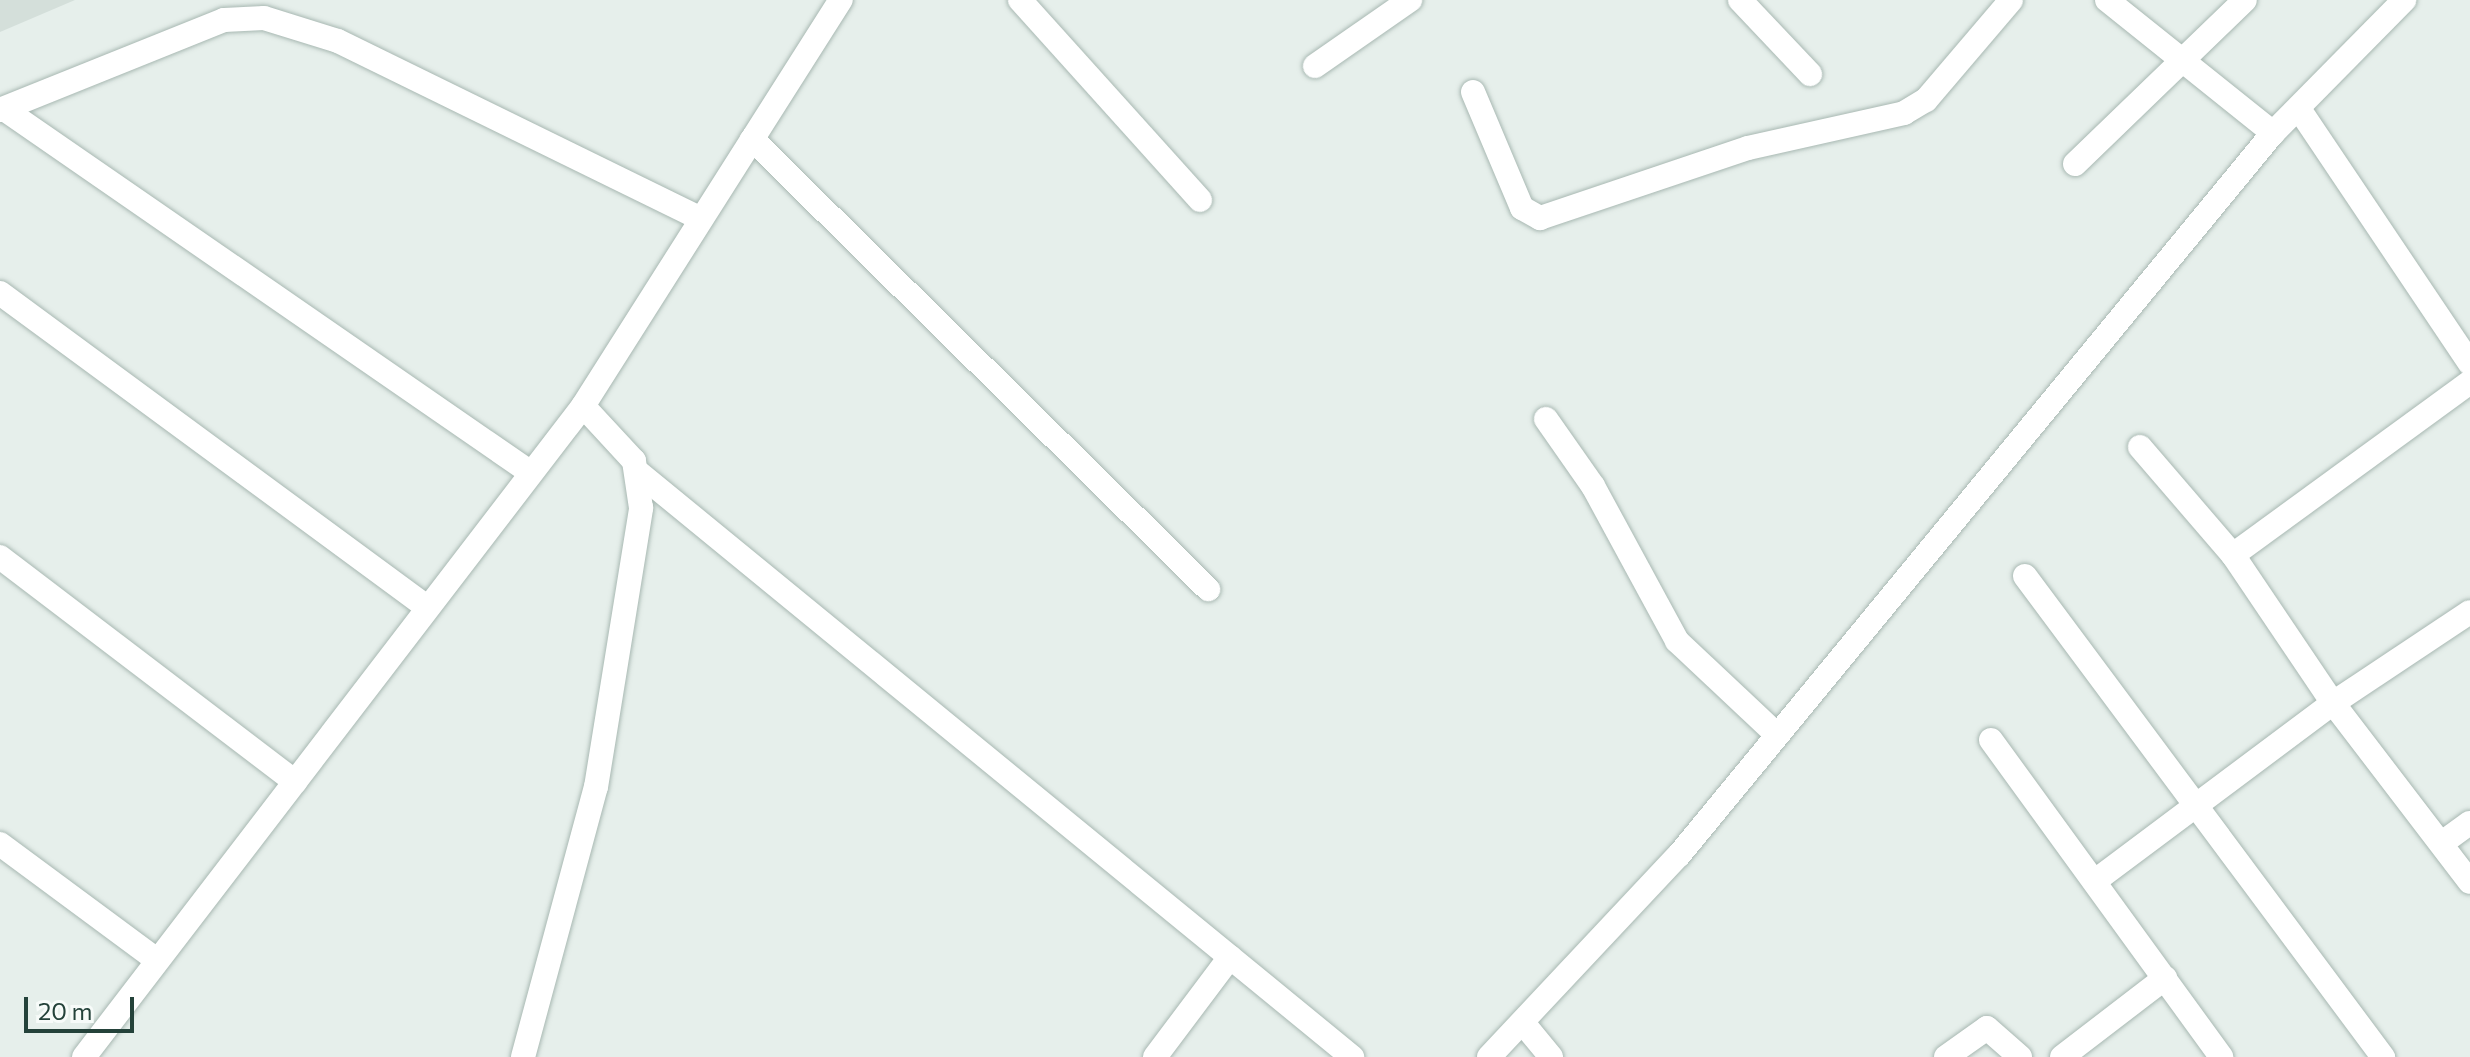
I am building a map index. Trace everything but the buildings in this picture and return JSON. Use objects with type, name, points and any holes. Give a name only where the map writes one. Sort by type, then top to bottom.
[{"type":"street","points":[[84,1057],[583,406],[841,0]]},
{"type":"street","points":[[1020,0],[1200,200]]},
{"type":"street","points":[[1315,66],[1410,0]]},
{"type":"street","points":[[1740,0],[1810,74]]},
{"type":"street","points":[[1473,92],[1522,208],[1540,218],[1748,148],[1904,113],[1926,100],[2011,0]]},
{"type":"street","points":[[2107,0],[2273,133]]},
{"type":"street","points":[[2075,164],[2245,0]]},
{"type":"street","points":[[1489,1057],[1523,1023],[1777,735],[2273,133],[2404,0]]},
{"type":"street","points":[[2,110],[224,20],[264,18],[338,41],[701,219]]},
{"type":"street","points":[[2299,109],[2470,363]]},
{"type":"street","points":[[2,110],[531,473]]},
{"type":"street","points":[[752,139],[1208,589]]},
{"type":"street","points":[[0,293],[428,608]]},
{"type":"street","points":[[2233,555],[2470,382]]},
{"type":"street","points":[[583,406],[639,473],[1352,1057]]},
{"type":"street","points":[[1546,419],[1593,486],[1677,641],[1777,735]]},
{"type":"street","points":[[2140,447],[2233,555],[2333,703],[2470,882]]},
{"type":"street","points":[[523,1057],[596,787],[641,508],[639,473]]},
{"type":"street","points":[[0,557],[295,782]]},
{"type":"street","points":[[2025,576],[2383,1057]]},
{"type":"street","points":[[2095,881],[2333,703],[2470,612]]},
{"type":"street","points":[[1991,740],[2221,1057]]},
{"type":"street","points":[[2442,843],[2470,823]]},
{"type":"street","points":[[0,844],[157,960]]},
{"type":"street","points":[[1155,1057],[1230,957]]},
{"type":"street","points":[[2062,1057],[2165,978]]},
{"type":"street","points":[[1523,1023],[1551,1057]]},
{"type":"street","points":[[1946,1057],[1987,1028],[2020,1057]]},
{"type":"shaded area","points":[[0,0],[75,0],[0,32]]}]
